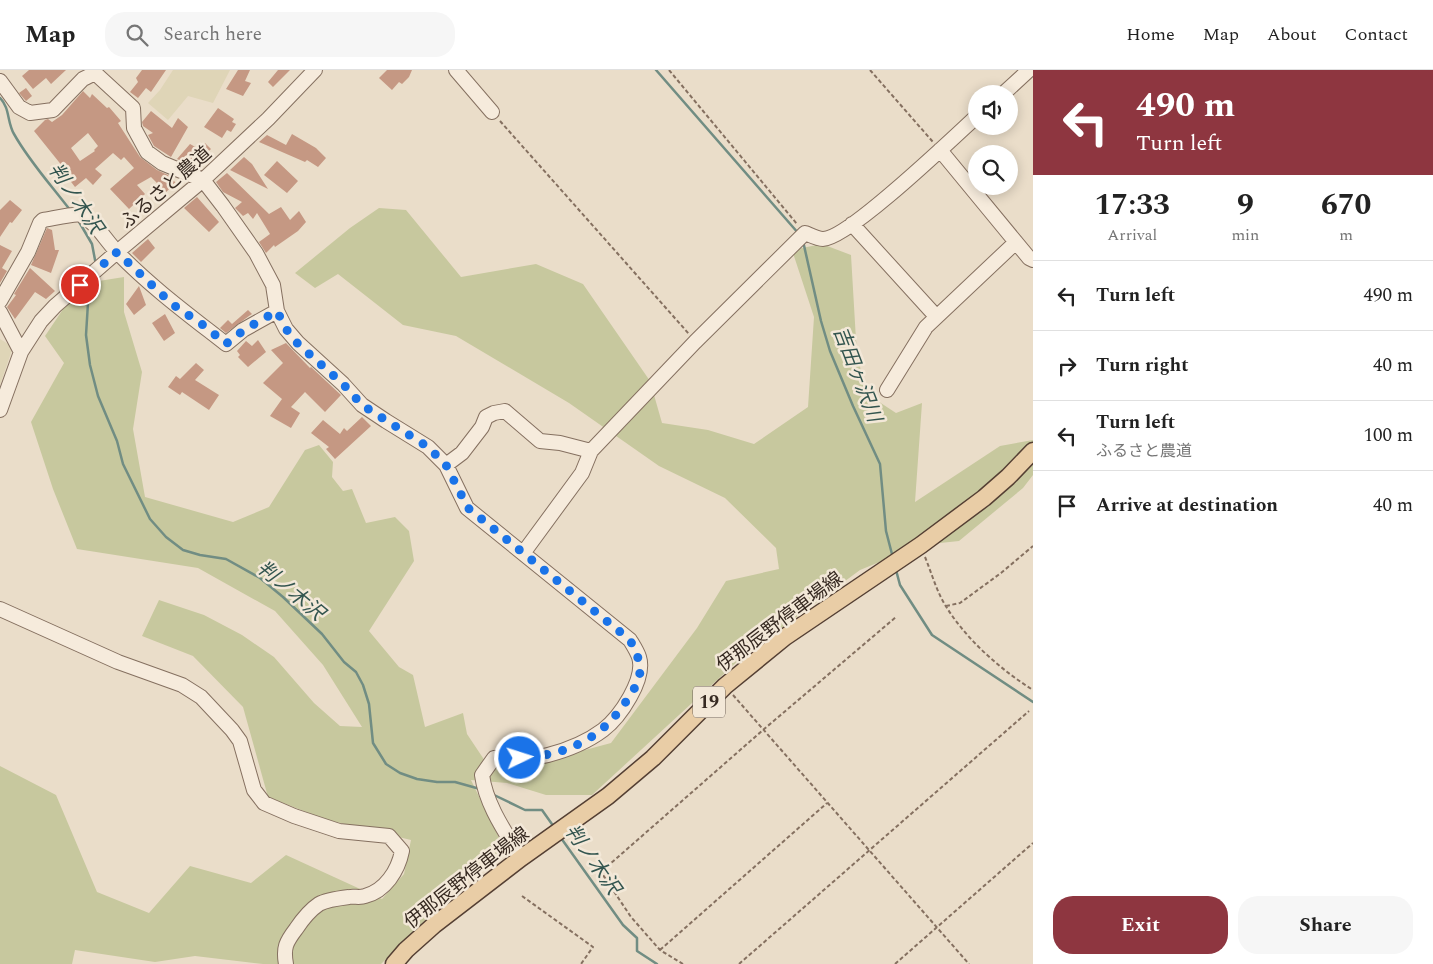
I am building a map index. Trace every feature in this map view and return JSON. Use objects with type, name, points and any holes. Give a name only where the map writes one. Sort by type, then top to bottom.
[{"type":"main road","name":"伊那辰野停車場線","points":[[394,964],[406,950],[434,925],[521,858],[608,796],[653,758],[725,686],[785,637],[920,545],[990,492],[1008,477],[1033,451]]},
{"type":"street","name":"ふるさと農道","points":[[0,410],[20,352],[41,320],[117,252],[203,180],[268,119],[315,70]]},
{"type":"street","points":[[456,70],[492,112]]},
{"type":"street","points":[[1013,85],[1029,70]]},
{"type":"street","points":[[0,81],[19,107],[30,113],[53,110],[82,79],[95,73],[133,108],[134,128],[147,152],[162,163],[203,180],[256,253],[273,285],[277,311],[286,329],[298,344],[343,384],[362,405],[428,447],[446,465],[468,508],[630,640],[640,658],[639,676],[636,686],[615,717],[603,729],[576,746],[545,756],[494,758],[482,775],[484,787],[499,821],[521,858]]},
{"type":"street","points":[[524,552],[582,474],[591,451],[695,342],[805,233],[823,239],[838,235],[879,204],[968,124]]},
{"type":"street","points":[[940,150],[1028,258],[1033,260]]},
{"type":"street","points":[[0,301],[28,252],[40,223],[43,220],[78,214],[91,221],[117,252],[172,304],[206,327],[226,344],[244,330],[277,311]]},
{"type":"street","points":[[852,224],[933,313]]},
{"type":"street","points":[[887,390],[926,327],[1016,242]]},
{"type":"street","points":[[0,312],[20,352]]},
{"type":"street","points":[[446,465],[462,453],[482,427],[486,417],[505,412],[540,441],[560,443],[591,451]]},
{"type":"street","points":[[0,609],[118,662],[182,685],[201,698],[240,741],[254,790],[264,803],[294,816],[339,830],[389,836],[402,851],[400,861],[392,876],[381,889],[364,897],[349,897],[320,903],[302,919],[283,951],[286,964]]},
{"type":"path","points":[[669,70],[805,233]]},
{"type":"path","points":[[870,70],[940,150]]},
{"type":"path","points":[[492,112],[695,342]]},
{"type":"path","points":[[920,545],[946,606],[956,621],[1008,675],[1033,690]]},
{"type":"path","points":[[946,606],[960,603],[1001,573],[1033,546]]},
{"type":"path","points":[[683,964],[660,950],[631,917],[604,875],[610,864],[896,617]]},
{"type":"path","points":[[725,686],[968,964]]},
{"type":"path","points":[[739,964],[1029,711]]},
{"type":"path","points":[[660,950],[827,803]]},
{"type":"path","points":[[895,964],[1033,843]]},
{"type":"path","points":[[522,896],[593,947],[581,964]]},
{"type":"shaded area","points":[[173,70],[230,70],[213,103],[188,96],[168,120],[148,103],[160,90]]},
{"type":"shaded area","points":[[0,339],[13,347],[0,385]]},
{"type":"green space","points":[[379,208],[406,210],[461,277],[536,264],[583,284],[650,381],[662,423],[708,430],[754,444],[808,407],[814,317],[792,250],[822,244],[851,255],[856,340],[864,392],[896,413],[922,403],[915,502],[1000,446],[1033,440],[1033,475],[1023,488],[959,541],[921,545],[860,570],[741,658],[592,795],[546,795],[507,783],[471,780],[503,846],[489,862],[447,899],[381,964],[263,964],[195,956],[155,962],[75,950],[72,964],[0,964],[0,766],[56,795],[97,892],[149,913],[190,866],[251,883],[286,855],[382,899],[404,874],[411,840],[324,819],[268,797],[243,707],[193,656],[142,636],[159,600],[204,615],[242,635],[274,657],[314,703],[340,726],[362,727],[323,665],[275,611],[198,568],[77,549],[53,489],[31,422],[64,363],[45,336],[80,284],[124,277],[124,312],[142,372],[133,429],[145,497],[233,522],[269,507],[305,450],[319,445],[333,462],[332,477],[343,491],[352,489],[366,523],[395,517],[409,531],[414,561],[369,631],[399,667],[413,675],[425,727],[463,713],[467,734],[489,767],[533,764],[611,743],[697,628],[726,581],[779,569],[776,548],[725,498],[659,466],[569,403],[456,336],[403,325],[338,274],[315,288],[295,273],[350,228]]},
{"type":"building","points":[[29,70],[66,70],[51,84],[46,78],[33,89],[22,76]]},
{"type":"building","points":[[142,70],[166,70],[151,92],[146,88],[138,98],[130,92],[138,82],[136,78]]},
{"type":"building","points":[[238,70],[250,70],[245,81],[251,83],[243,96],[226,89]]},
{"type":"building","points":[[278,70],[290,70],[273,87],[268,82]]},
{"type":"building","points":[[387,70],[412,70],[409,77],[402,84],[399,82],[392,90],[379,78]]},
{"type":"building","points":[[26,88],[32,96],[26,101],[19,93]]},
{"type":"building","points":[[83,91],[90,98],[92,94],[107,108],[109,107],[121,121],[118,123],[140,157],[157,170],[168,175],[176,183],[166,192],[151,177],[137,185],[145,194],[129,209],[110,189],[134,168],[124,157],[121,160],[113,153],[95,169],[102,175],[93,185],[86,178],[75,187],[65,174],[67,172],[34,131],[45,120],[48,119],[52,122],[62,115]],"holes":[[[88,133],[98,146],[95,151],[80,161],[71,148]]]},
{"type":"building","points":[[218,108],[234,119],[232,122],[236,124],[231,132],[227,130],[222,138],[204,127]]},
{"type":"building","points":[[151,111],[172,128],[178,118],[188,127],[171,157],[154,146],[148,135],[153,133],[143,126],[142,122]]},
{"type":"building","points":[[292,134],[316,148],[326,158],[318,167],[307,160],[305,162],[259,142],[267,135],[286,145]]},
{"type":"building","points":[[205,143],[211,149],[193,166],[177,159],[190,144],[199,149]]},
{"type":"building","points":[[244,157],[252,164],[268,189],[230,170]]},
{"type":"building","points":[[277,161],[298,181],[287,193],[264,175]]},
{"type":"building","points":[[227,173],[269,214],[281,207],[290,220],[299,211],[306,222],[298,231],[275,247],[274,245],[266,253],[259,242],[270,234],[257,213],[253,219],[248,213],[243,216],[235,208],[242,202],[223,192],[216,182]]},
{"type":"building","points":[[197,197],[219,222],[209,232],[184,208]]},
{"type":"building","points":[[10,200],[22,210],[12,223],[10,222],[0,237],[0,210]]},
{"type":"building","points":[[47,228],[52,230],[55,250],[59,250],[51,273],[31,265]]},
{"type":"building","points":[[148,239],[155,248],[141,262],[132,253]]},
{"type":"building","points":[[0,245],[12,251],[2,268],[7,271],[0,283]]},
{"type":"building","points":[[30,268],[55,291],[46,299],[35,292],[15,319],[7,307],[16,295],[14,294]]},
{"type":"building","points":[[139,286],[146,305],[134,315],[126,304]]},
{"type":"building","points":[[248,310],[252,314],[226,333],[220,328],[228,320],[232,324]]},
{"type":"building","points":[[165,314],[175,333],[164,341],[152,323]]},
{"type":"building","points":[[258,340],[266,352],[248,367],[238,357],[240,355],[237,351],[246,341],[252,346]]},
{"type":"building","points":[[286,343],[310,368],[341,395],[325,412],[305,392],[291,407],[300,413],[291,428],[270,416],[282,399],[263,383],[283,363],[271,350]]},
{"type":"building","points":[[196,363],[204,370],[195,380],[219,395],[209,410],[182,392],[180,395],[168,387],[176,376],[180,379]]},
{"type":"building","points":[[362,417],[371,426],[335,459],[326,449],[329,447],[311,433],[323,420],[340,434],[344,428],[347,431]]},
{"type":"waterway","name":"吉田ヶ沢川","points":[[656,70],[799,234]]},
{"type":"waterway","name":"判ノ木沢","points":[[0,98],[20,144],[70,210]]},
{"type":"waterway","name":"判ノ木沢","points":[[78,220],[92,244],[96,265]]},
{"type":"waterway","name":"吉田ヶ沢川","points":[[803,241],[821,321],[830,351],[880,464],[886,531],[893,558]]},
{"type":"waterway","name":"判ノ木沢","points":[[95,278],[88,303],[86,335],[90,365],[98,396],[117,441],[123,464],[150,519],[166,537],[183,550],[226,559],[260,578],[322,634],[344,662],[356,672],[363,685],[369,704],[373,743],[386,764],[400,773],[417,779],[455,782],[480,789]]},
{"type":"waterway","name":"吉田ヶ沢川","points":[[896,570],[900,585],[932,635],[1033,702]]},
{"type":"waterway","name":"判ノ木沢","points":[[492,794],[525,810],[542,810],[554,827]]},
{"type":"waterway","name":"判ノ木沢","points":[[561,838],[623,925],[637,938],[637,951],[657,964]]},
{"type":"route","points":[[80,285],[117,252],[172,304],[206,327],[226,344],[244,330],[277,311],[286,329],[298,344],[343,384],[362,405],[428,447],[446,465],[460,496],[468,508],[630,640],[640,658],[639,676],[636,686],[615,717],[603,729],[576,746],[545,756],[520,758]]}]
